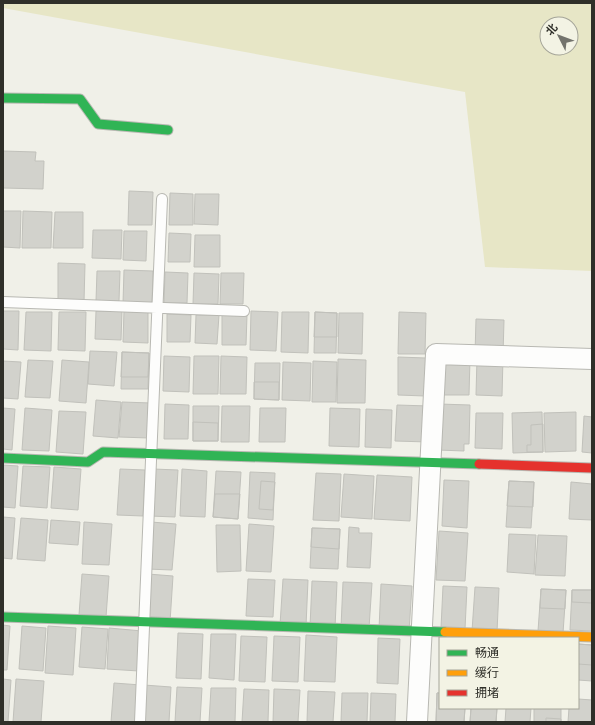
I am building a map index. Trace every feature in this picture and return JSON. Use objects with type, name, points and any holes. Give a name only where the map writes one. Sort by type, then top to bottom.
[{"type":"street","points":[[3,98],[80,99],[98,124],[168,130]]},
{"type":"street","points":[[418,722],[436,354],[592,359]]},
{"type":"street","points":[[3,458],[88,462],[103,452],[592,468]]},
{"type":"street","points":[[3,617],[592,637]]},
{"type":"lane","points":[[140,722],[162,198]]},
{"type":"lane","points":[[3,302],[244,311]]},
{"type":"green space","points":[[3,3],[592,3],[592,271],[485,267],[465,92],[3,8]]},
{"type":"building","points":[[3,151],[36,152],[35,161],[44,161],[43,189],[3,188]]},
{"type":"building","points":[[129,191],[153,192],[152,225],[128,225]]},
{"type":"building","points":[[170,193],[193,194],[193,225],[169,225]]},
{"type":"building","points":[[195,194],[219,194],[218,225],[194,224]]},
{"type":"building","points":[[3,211],[21,211],[20,248],[3,247]]},
{"type":"building","points":[[23,211],[52,212],[51,248],[22,248]]},
{"type":"building","points":[[55,212],[83,212],[83,248],[53,248]]},
{"type":"building","points":[[93,230],[122,230],[121,259],[92,258]]},
{"type":"building","points":[[124,231],[147,231],[146,261],[123,260]]},
{"type":"building","points":[[169,233],[191,234],[190,262],[168,262]]},
{"type":"building","points":[[195,235],[220,235],[220,267],[194,267]]},
{"type":"building","points":[[58,263],[85,264],[84,302],[58,301]]},
{"type":"building","points":[[124,270],[153,271],[152,304],[123,303]]},
{"type":"building","points":[[97,271],[120,271],[119,301],[96,301]]},
{"type":"building","points":[[165,272],[188,273],[187,303],[164,303]]},
{"type":"building","points":[[194,273],[219,274],[218,304],[193,304]]},
{"type":"building","points":[[221,273],[244,273],[243,304],[220,304]]},
{"type":"building","points":[[3,311],[19,311],[18,350],[3,349]]},
{"type":"building","points":[[96,311],[122,311],[121,340],[95,339]]},
{"type":"building","points":[[124,311],[148,312],[148,343],[123,342]]},
{"type":"building","points":[[251,311],[278,312],[276,351],[250,350]]},
{"type":"building","points":[[26,312],[52,312],[51,351],[24,350]]},
{"type":"building","points":[[59,312],[86,312],[85,351],[58,350]]},
{"type":"building","points":[[282,312],[309,312],[308,353],[281,352]]},
{"type":"building","points":[[315,312],[337,313],[337,337],[314,337]]},
{"type":"building","points":[[315,312],[337,313],[336,353],[314,353]]},
{"type":"building","points":[[399,312],[426,313],[425,354],[398,354]]},
{"type":"building","points":[[339,313],[363,313],[362,354],[338,353]]},
{"type":"building","points":[[167,314],[191,315],[190,342],[167,342]]},
{"type":"building","points":[[222,314],[247,315],[246,345],[222,345]]},
{"type":"building","points":[[196,315],[219,315],[217,344],[195,343]]},
{"type":"building","points":[[476,319],[504,320],[503,355],[475,354]]},
{"type":"building","points":[[90,351],[117,352],[114,386],[88,384]]},
{"type":"building","points":[[122,352],[149,353],[148,377],[121,377]]},
{"type":"building","points":[[122,352],[149,353],[148,389],[121,389]]},
{"type":"building","points":[[164,356],[190,357],[189,392],[163,391]]},
{"type":"building","points":[[194,356],[219,356],[218,394],[193,394]]},
{"type":"building","points":[[221,356],[247,357],[246,394],[220,394]]},
{"type":"building","points":[[398,357],[426,358],[425,396],[398,395]]},
{"type":"building","points":[[442,358],[470,359],[469,395],[441,395]]},
{"type":"building","points":[[477,358],[503,358],[502,396],[476,395]]},
{"type":"building","points":[[338,359],[366,360],[365,403],[337,403]]},
{"type":"building","points":[[28,360],[53,361],[50,398],[25,397]]},
{"type":"building","points":[[62,360],[89,362],[86,403],[59,401]]},
{"type":"building","points":[[3,361],[21,362],[18,399],[3,398]]},
{"type":"building","points":[[313,361],[337,362],[336,402],[312,402]]},
{"type":"building","points":[[283,362],[311,363],[310,401],[282,400]]},
{"type":"building","points":[[255,363],[280,363],[279,400],[254,399]]},
{"type":"building","points":[[254,382],[279,382],[279,400],[254,399]]},
{"type":"building","points":[[96,400],[121,402],[118,438],[93,436]]},
{"type":"building","points":[[122,402],[151,403],[149,438],[119,437]]},
{"type":"building","points":[[165,404],[189,405],[188,439],[164,439]]},
{"type":"building","points":[[439,404],[470,405],[469,444],[464,444],[464,451],[438,450]]},
{"type":"building","points":[[397,405],[429,406],[428,442],[395,441]]},
{"type":"building","points":[[193,406],[219,406],[218,441],[193,441]]},
{"type":"building","points":[[222,406],[250,406],[249,442],[221,442]]},
{"type":"building","points":[[3,408],[15,409],[12,450],[3,449]]},
{"type":"building","points":[[25,408],[52,410],[49,451],[22,450]]},
{"type":"building","points":[[260,408],[286,408],[285,442],[259,442]]},
{"type":"building","points":[[330,408],[360,409],[359,447],[329,446]]},
{"type":"building","points":[[366,409],[392,410],[391,448],[365,447]]},
{"type":"building","points":[[59,411],[86,412],[83,454],[56,452]]},
{"type":"building","points":[[542,412],[543,452],[513,453],[512,413]]},
{"type":"building","points":[[576,412],[576,451],[545,452],[544,413]]},
{"type":"building","points":[[476,413],[503,413],[502,449],[475,448]]},
{"type":"building","points":[[584,416],[592,417],[592,453],[582,452]]},
{"type":"building","points":[[193,422],[218,423],[218,441],[193,441]]},
{"type":"building","points":[[543,424],[543,452],[527,452],[527,445],[531,445],[531,425]]},
{"type":"building","points":[[3,465],[18,466],[15,508],[3,507]]},
{"type":"building","points":[[23,466],[50,467],[47,508],[20,506]]},
{"type":"building","points":[[54,467],[81,469],[78,510],[51,508]]},
{"type":"building","points":[[120,469],[145,470],[143,516],[117,515]]},
{"type":"building","points":[[153,469],[178,470],[175,517],[150,516]]},
{"type":"building","points":[[182,469],[207,471],[205,517],[180,516]]},
{"type":"building","points":[[216,471],[241,472],[238,519],[213,517]]},
{"type":"building","points":[[250,472],[275,473],[273,520],[248,518]]},
{"type":"building","points":[[316,473],[341,474],[339,521],[313,520]]},
{"type":"building","points":[[344,474],[374,476],[372,519],[341,517]]},
{"type":"building","points":[[377,475],[412,477],[410,521],[374,519]]},
{"type":"building","points":[[444,480],[469,481],[467,528],[442,526]]},
{"type":"building","points":[[261,481],[275,482],[273,510],[259,509]]},
{"type":"building","points":[[509,481],[534,482],[533,507],[507,506]]},
{"type":"building","points":[[509,481],[534,482],[531,528],[506,527]]},
{"type":"building","points":[[571,482],[592,484],[592,520],[569,519]]},
{"type":"building","points":[[215,494],[240,494],[238,519],[213,517]]},
{"type":"building","points":[[3,517],[15,518],[12,559],[3,558]]},
{"type":"building","points":[[21,518],[48,520],[45,561],[17,559]]},
{"type":"building","points":[[51,520],[80,522],[78,545],[49,543]]},
{"type":"building","points":[[84,522],[112,524],[109,565],[82,564]]},
{"type":"building","points":[[151,522],[176,524],[172,570],[147,569]]},
{"type":"building","points":[[249,524],[274,526],[271,572],[246,571]]},
{"type":"building","points":[[216,525],[240,525],[241,571],[217,572]]},
{"type":"building","points":[[349,527],[359,528],[359,533],[372,533],[370,568],[347,567]]},
{"type":"building","points":[[312,528],[340,529],[339,549],[311,547]]},
{"type":"building","points":[[312,528],[340,529],[338,569],[310,568]]},
{"type":"building","points":[[439,531],[468,533],[465,581],[436,580]]},
{"type":"building","points":[[509,534],[536,535],[534,574],[507,572]]},
{"type":"building","points":[[538,535],[567,536],[565,576],[535,575]]},
{"type":"building","points":[[82,574],[109,576],[106,617],[79,615]]},
{"type":"building","points":[[148,574],[173,576],[170,622],[145,621]]},
{"type":"building","points":[[248,579],[275,580],[273,617],[246,616]]},
{"type":"building","points":[[283,579],[308,580],[306,626],[280,625]]},
{"type":"building","points":[[312,581],[337,582],[335,628],[310,627]]},
{"type":"building","points":[[343,582],[372,583],[369,628],[341,627]]},
{"type":"building","points":[[381,584],[412,586],[409,631],[379,629]]},
{"type":"building","points":[[443,586],[467,587],[465,629],[441,628]]},
{"type":"building","points":[[475,587],[499,588],[497,632],[472,631]]},
{"type":"building","points":[[541,589],[566,590],[565,609],[540,608]]},
{"type":"building","points":[[541,589],[566,590],[563,633],[538,631]]},
{"type":"building","points":[[572,590],[592,590],[592,603],[572,602]]},
{"type":"building","points":[[572,590],[592,590],[592,631],[570,630]]},
{"type":"building","points":[[3,625],[10,626],[7,670],[3,670]]},
{"type":"building","points":[[22,626],[46,628],[43,671],[19,669]]},
{"type":"building","points":[[48,626],[76,628],[73,675],[45,673]]},
{"type":"building","points":[[82,627],[108,629],[105,669],[79,667]]},
{"type":"building","points":[[109,628],[142,631],[139,671],[107,669]]},
{"type":"building","points":[[178,633],[203,634],[201,679],[176,678]]},
{"type":"building","points":[[211,634],[236,634],[234,680],[209,678]]},
{"type":"building","points":[[306,635],[337,637],[335,682],[304,681]]},
{"type":"building","points":[[241,636],[267,637],[265,682],[239,681]]},
{"type":"building","points":[[274,636],[300,637],[298,682],[272,681]]},
{"type":"building","points":[[378,638],[400,639],[398,684],[377,683]]},
{"type":"building","points":[[579,644],[592,645],[592,665],[579,664]]},
{"type":"building","points":[[579,644],[592,645],[592,681],[579,680]]},
{"type":"building","points":[[3,679],[11,680],[8,722],[3,722]]},
{"type":"building","points":[[16,679],[44,681],[41,722],[13,722]]},
{"type":"building","points":[[114,683],[141,685],[139,722],[111,722]]},
{"type":"building","points":[[144,685],[171,687],[169,722],[141,722]]},
{"type":"building","points":[[177,687],[202,688],[200,722],[175,722]]},
{"type":"building","points":[[211,688],[236,688],[235,722],[209,722]]},
{"type":"building","points":[[244,689],[269,690],[268,722],[242,722]]},
{"type":"building","points":[[274,689],[300,690],[298,722],[273,722]]},
{"type":"building","points":[[308,691],[335,692],[333,722],[307,722]]},
{"type":"building","points":[[342,693],[368,693],[367,722],[341,722]]},
{"type":"building","points":[[371,693],[396,694],[395,722],[370,722]]},
{"type":"building","points":[[437,693],[439,693],[439,709],[465,709],[464,722],[436,722]]},
{"type":"building","points":[[437,693],[439,693],[439,709],[465,709],[464,722],[436,722]]},
{"type":"building","points":[[579,699],[592,700],[592,722],[568,722],[569,709],[579,709]]},
{"type":"building","points":[[471,709],[497,709],[496,722],[470,722]]},
{"type":"building","points":[[471,709],[497,709],[496,722],[470,722]]},
{"type":"building","points":[[506,709],[531,709],[530,722],[505,722]]},
{"type":"building","points":[[534,709],[561,709],[561,722],[534,722]]},
{"type":"building","points":[[546,718],[561,719],[561,722],[546,722]]},
{"type":"traffic: fast","points":[[3,98],[80,99],[98,124],[168,130]]},
{"type":"traffic: fast","points":[[3,458],[88,462],[103,452],[479,464]]},
{"type":"traffic: fast","points":[[3,617],[445,632]]},
{"type":"traffic: slow","points":[[445,632],[592,637]]},
{"type":"traffic: jam","points":[[479,464],[592,468]]}]
